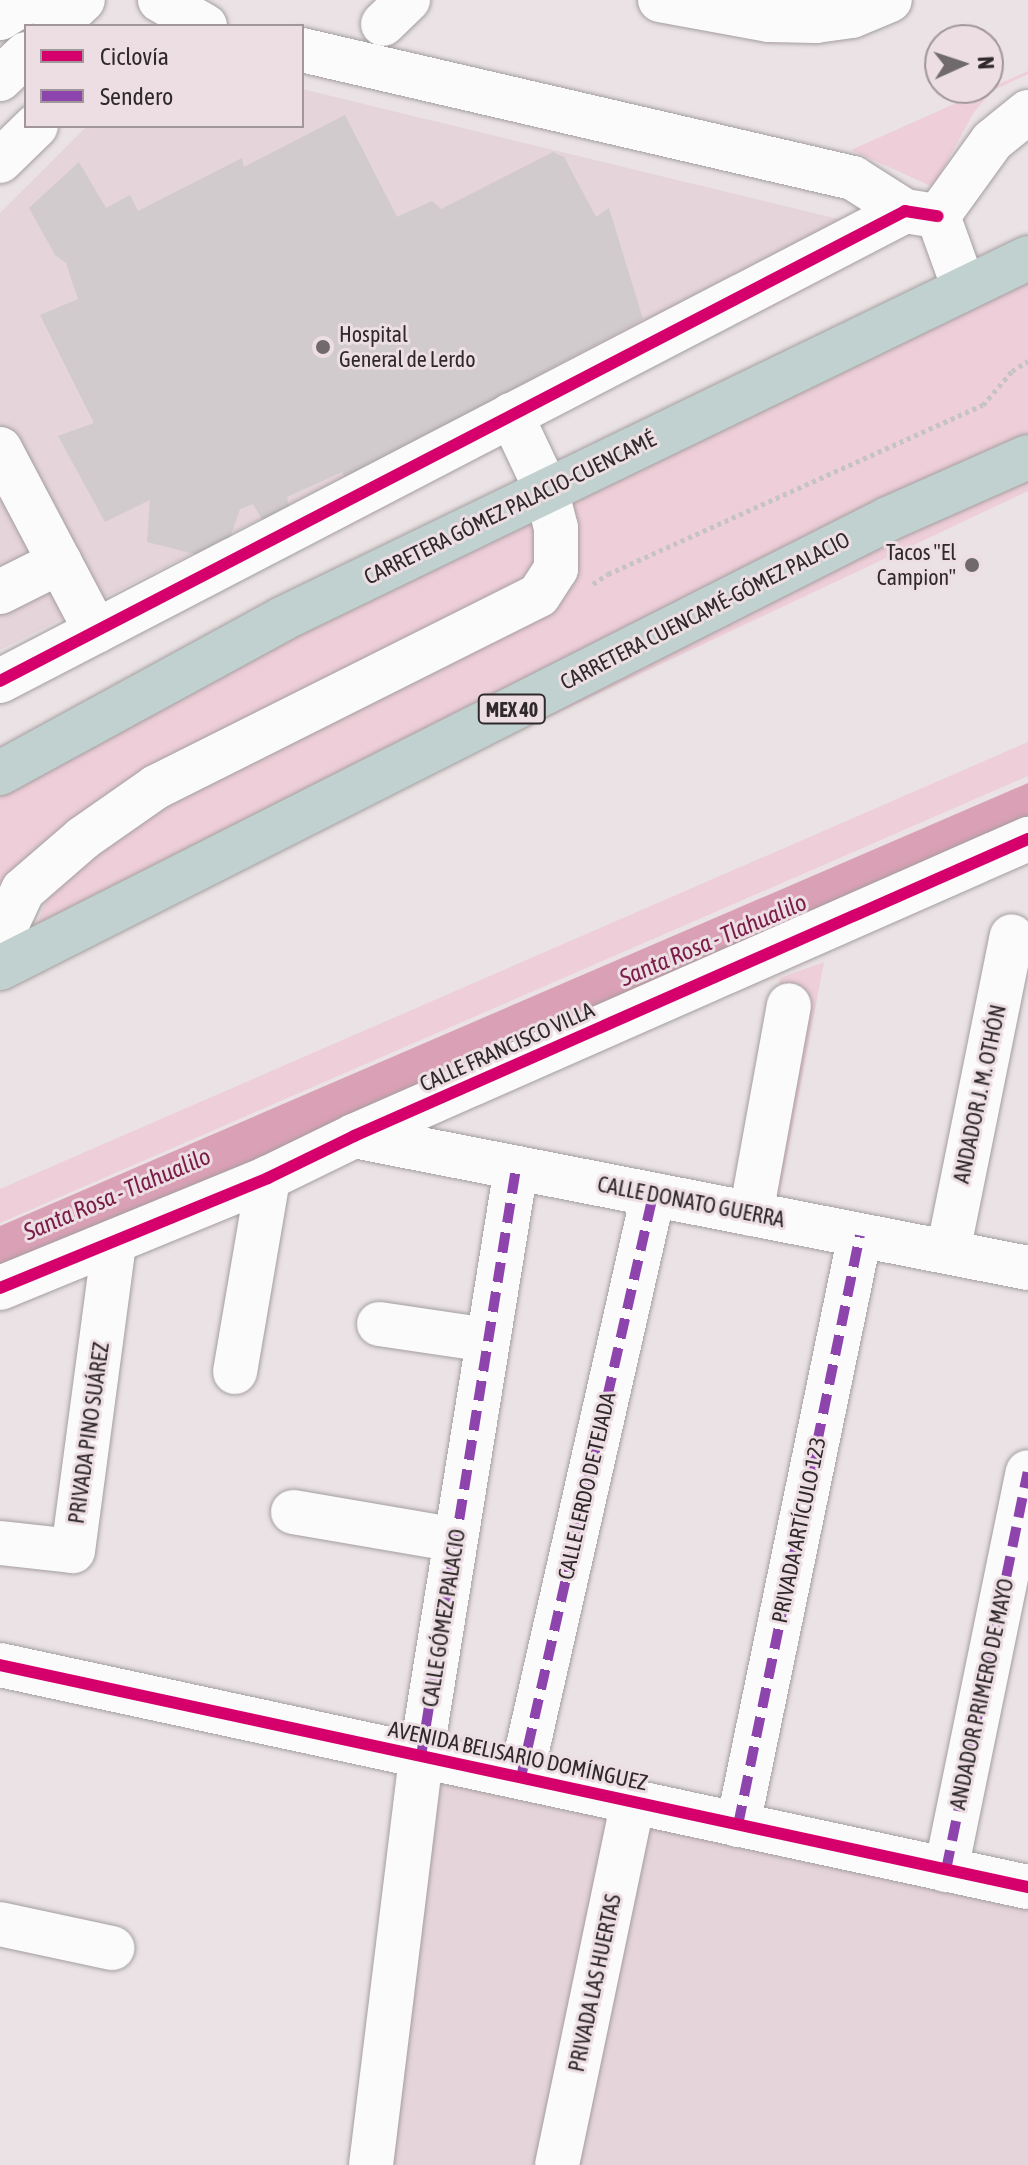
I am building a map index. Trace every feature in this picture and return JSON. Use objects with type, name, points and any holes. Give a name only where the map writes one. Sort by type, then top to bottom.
[{"type":"highway","name":"CARRETERA GÓMEZ PALACIO-CUENCAMÉ","points":[[0,773],[282,619],[1028,258]]},
{"type":"highway","name":"CARRETERA CUENCAMÉ-GÓMEZ PALACIO","points":[[0,968],[888,519],[1028,457]]},
{"type":"street","points":[[0,18],[29,0]]},
{"type":"street","points":[[57,24],[83,0]]},
{"type":"street","points":[[660,0],[769,20],[816,21],[852,16],[890,0]]},
{"type":"street","points":[[155,7],[200,24]]},
{"type":"street","points":[[304,50],[853,178],[922,213],[964,288]]},
{"type":"street","points":[[0,79],[24,56]]},
{"type":"street","points":[[0,681],[511,415],[922,213],[992,141],[1028,112]]},
{"type":"street","points":[[0,161],[34,128]]},
{"type":"street","points":[[0,939],[23,890],[83,838],[156,787],[539,595],[556,569],[558,553],[546,489],[511,415]]},
{"type":"street","points":[[0,449],[96,631]]},
{"type":"street","points":[[0,592],[60,562]]},
{"type":"street","name":"CALLE FRANCISCO VILLA","points":[[0,1288],[268,1178],[354,1136],[1028,839]]},
{"type":"street","name":"ANDADOR J. M. OTHÓN","points":[[948,1252],[1012,936]]},
{"type":"street","points":[[751,1214],[789,1005]]},
{"type":"street","name":"CALLE DONATO GUERRA","points":[[354,1136],[1028,1268]]},
{"type":"street","name":"CALLE GÓMEZ PALACIO","points":[[371,2165],[421,1756],[516,1168]]},
{"type":"street","points":[[235,1372],[268,1178]]},
{"type":"street","name":"CALLE LERDO DE TEJADA","points":[[521,1777],[653,1195]]},
{"type":"street","name":"PRIVADA ARTÍCULO 123","points":[[738,1825],[860,1235]]},
{"type":"street","name":"PRIVADA PINO SUÁREZ","points":[[0,1543],[73,1551],[114,1242]]},
{"type":"street","points":[[379,1324],[488,1340]]},
{"type":"street","name":"ANDADOR PRIMERO DE MAYO","points":[[946,1870],[1028,1472]]},
{"type":"street","points":[[293,1512],[456,1540]]},
{"type":"street","name":"AVENIDA BELISARIO DOMÍNGUEZ","points":[[0,1665],[1028,1887]]},
{"type":"street","name":"PRIVADA LAS HUERTAS","points":[[557,2165],[633,1801]]},
{"type":"street","points":[[0,1924],[112,1948]]},
{"type":"shaded area","points":[[1028,71],[1028,74],[1004,85],[1004,82]]},
{"type":"shaded area","name":"Hospital General de Lerdo","points":[[304,89],[851,222],[0,650],[0,213],[85,128],[304,128]]},
{"type":"shaded area","points":[[954,104],[981,104],[933,187],[851,150]]},
{"type":"shaded area","points":[[1028,266],[1028,491],[21,966],[46,901],[71,872],[160,807],[549,598],[555,492]]},
{"type":"shaded area","points":[[547,501],[547,571],[119,800],[0,916],[0,780]]},
{"type":"shaded area","points":[[1028,742],[1028,776],[0,1223],[0,1189]]},
{"type":"shaded area","points":[[824,962],[779,1198],[735,1191],[780,978]]},
{"type":"shaded area","points":[[422,1756],[1028,1883],[1028,2165],[373,2165]]},
{"type":"water","name":"Santa Rosa - Tlahualilo","points":[[1028,783],[1028,832],[0,1281],[0,1226]]},
{"type":"building","name":"Hospital General de Lerdo","points":[[345,115],[397,217],[432,201],[441,209],[553,152],[564,157],[596,217],[609,208],[643,319],[539,375],[542,386],[346,479],[342,472],[287,497],[291,515],[266,526],[253,504],[240,509],[222,561],[147,542],[150,500],[105,522],[58,436],[94,423],[40,315],[78,299],[66,263],[55,255],[29,208],[79,162],[106,208],[130,195],[138,211],[242,158],[244,167]]},
{"type":"marked path","points":[[421,1756],[516,1168]]},
{"type":"marked path","points":[[521,1777],[653,1195]]},
{"type":"marked path","points":[[738,1825],[860,1235]]},
{"type":"marked path","points":[[946,1870],[1028,1472]]},
{"type":"cycle path","points":[[0,681],[905,211],[938,216]]},
{"type":"cycle path","points":[[0,1288],[268,1178],[354,1136],[1028,839]]},
{"type":"cycle path","points":[[0,1665],[1028,1887]]},
{"type":"place","name":"Hospital General de Lerdo","points":[[323,347]]},
{"type":"place","name":"Tacos \"El Campion\"","points":[[972,565]]}]
